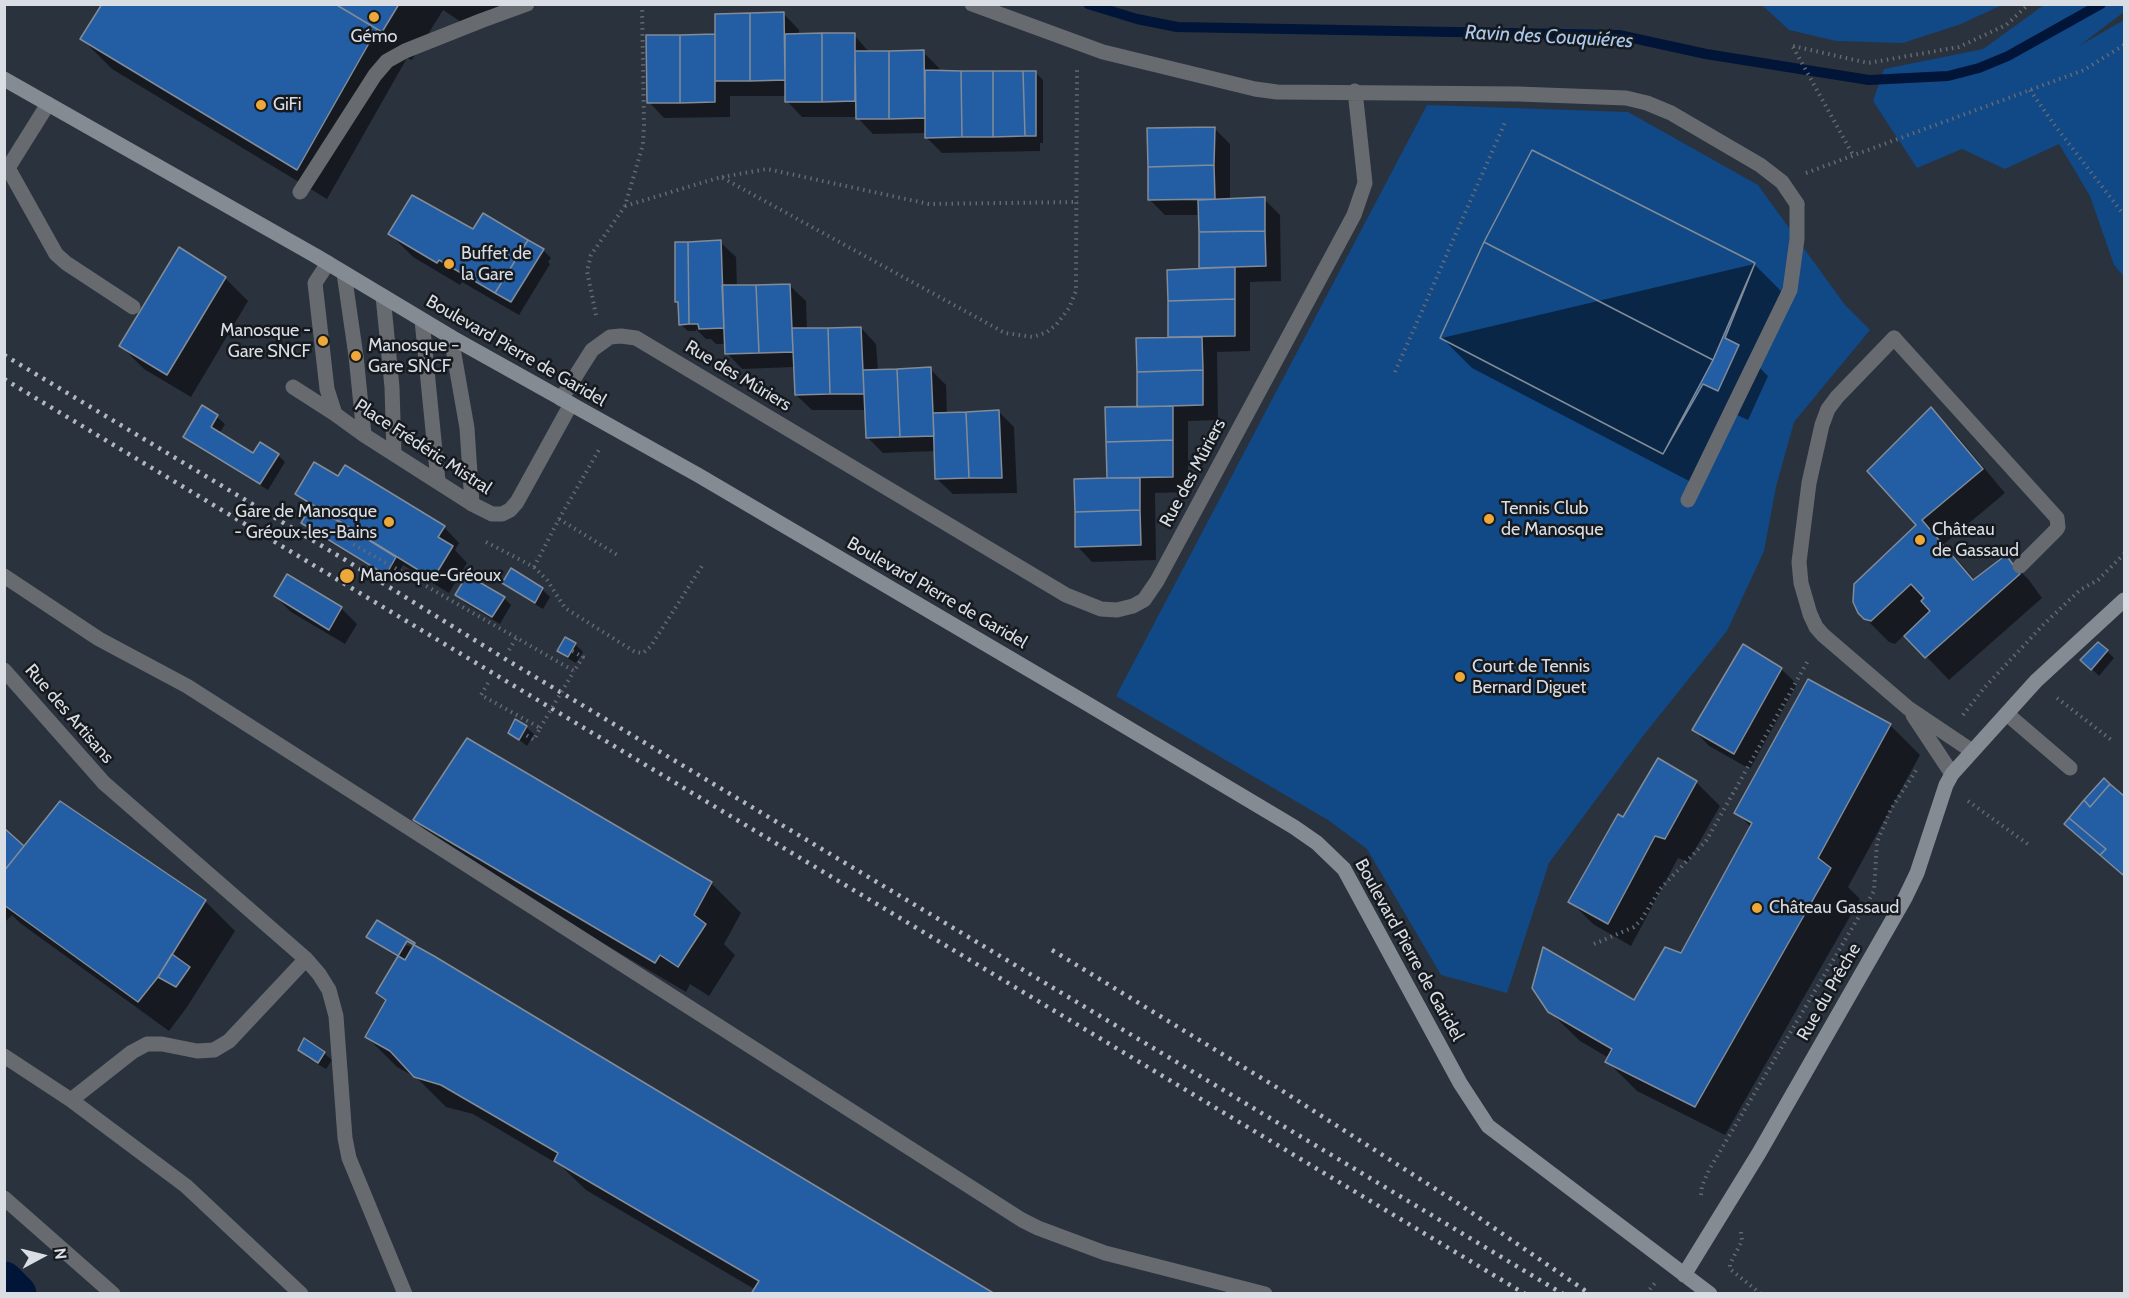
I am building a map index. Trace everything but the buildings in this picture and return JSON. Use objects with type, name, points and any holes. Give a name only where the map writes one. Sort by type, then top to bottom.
[{"type":"street","points":[[300,192],[375,75],[387,61],[405,51],[527,4]]},
{"type":"street","points":[[972,4],[1103,52],[1256,89],[1277,92],[1518,94],[1626,99],[1647,103],[1671,113],[1760,165],[1782,182],[1797,204],[1797,239],[1790,290],[1688,500]]},
{"type":"street","name":"Boulevard Pierre de Garidel","points":[[4,79],[328,263],[451,337],[628,438],[698,475],[1086,703],[1317,843],[1344,870],[1460,1083],[1488,1126],[1710,1293]]},
{"type":"street","name":"Rue des Mûriers","points":[[602,342],[621,336],[636,338],[1080,602],[1101,609],[1117,610],[1133,606],[1144,600],[1157,581],[1354,215],[1365,183],[1355,91]]},
{"type":"street","points":[[48,104],[6,168],[56,254],[133,307]]},
{"type":"street","points":[[328,263],[315,283],[327,389],[335,414]]},
{"type":"street","points":[[344,273],[364,435]]},
{"type":"street","points":[[383,296],[392,387],[394,454]]},
{"type":"street","points":[[422,320],[438,481]]},
{"type":"street","points":[[451,337],[467,428],[472,504]]},
{"type":"street","points":[[1972,751],[1908,708],[1816,627],[1810,614],[1799,571],[1811,471],[1828,409],[1894,338],[2058,518],[2056,530],[2020,566]]},
{"type":"street","points":[[566,401],[588,355],[602,342]]},
{"type":"street","name":"Place Frédéric Mistral","points":[[293,387],[472,504],[492,514],[502,514],[518,502],[566,401]]},
{"type":"street","points":[[4,576],[99,639],[187,686],[1022,1220],[1105,1253],[1264,1293]]},
{"type":"street","name":"Rue du Prêche","points":[[1684,1275],[1759,1152],[1905,898],[1917,873],[1949,779],[2036,681],[2123,605]]},
{"type":"street","name":"Rue des Artisans","points":[[4,670],[104,783],[306,959],[319,974],[329,990],[336,1016],[345,1138],[349,1158],[405,1293]]},
{"type":"street","points":[[1908,708],[1936,747],[1949,779]]},
{"type":"street","points":[[2007,714],[2070,768]]},
{"type":"street","points":[[71,1100],[132,1052],[147,1044],[162,1044],[197,1051],[214,1050],[229,1041],[306,959]]},
{"type":"street","points":[[4,1056],[71,1100],[186,1186],[301,1293]]},
{"type":"street","points":[[4,1198],[113,1293]]},
{"type":"path","points":[[602,342],[587,271],[591,255],[625,206],[643,144],[642,4]]},
{"type":"path","points":[[1853,156],[1823,98],[1792,46],[1868,63],[1959,47],[2006,25],[2029,4]]},
{"type":"path","points":[[722,177],[1005,333],[1033,337],[1047,332],[1056,325],[1069,308],[1076,291],[1077,43]]},
{"type":"path","points":[[1782,182],[2084,70],[2124,45]]},
{"type":"path","points":[[2030,90],[2124,215]]},
{"type":"path","points":[[1395,372],[1518,94]]},
{"type":"path","points":[[625,206],[722,177],[766,169],[929,204],[1078,202]]},
{"type":"path","points":[[534,567],[603,442]]},
{"type":"path","points":[[559,519],[619,556]]},
{"type":"path","points":[[359,534],[353,544],[574,671]]},
{"type":"path","points":[[485,541],[534,567],[547,580],[565,608],[635,652],[643,653],[651,646],[702,566]]},
{"type":"path","points":[[1948,734],[1984,688],[2044,624],[2080,590],[2098,580],[2124,554]]},
{"type":"path","points":[[1594,944],[1634,927],[1661,888],[1706,841],[1823,634]]},
{"type":"path","points":[[509,650],[517,637]]},
{"type":"path","points":[[523,733],[534,740],[583,657],[572,651]]},
{"type":"path","points":[[2036,681],[2114,742]]},
{"type":"path","points":[[488,683],[481,695],[540,728]]},
{"type":"path","points":[[1703,1205],[1700,1191],[1709,1170],[1874,891],[1876,848],[1890,809],[1936,747]]},
{"type":"path","points":[[1949,779],[2030,845]]},
{"type":"path","points":[[1736,1228],[1743,1236],[1730,1264],[1730,1269],[1761,1293]]},
{"type":"path","points":[[1646,1293],[1658,1281]]},
{"type":"shaded area","points":[[1762,5],[2002,5],[1961,24],[1903,43],[1836,41],[1789,30]]},
{"type":"shaded area","points":[[2044,5],[2124,5],[2124,12],[2079,46],[2124,20],[2124,277],[2114,265],[2090,196],[2059,144],[2005,169],[1962,149],[1917,168],[1873,101],[1884,69],[1983,49]]},
{"type":"shaded area","name":"Tennis Club de Manosque","points":[[1427,105],[1628,112],[1758,185],[1845,305],[1870,330],[1794,422],[1776,487],[1764,551],[1727,631],[1643,736],[1549,863],[1507,993],[1441,975],[1367,849],[1328,820],[1116,696]]},
{"type":"waterway","name":"Ravin des Couquiéres","points":[[1088,4],[1137,19],[1177,27],[1619,35],[1706,54],[1869,80],[1948,76],[1979,68],[2008,56],[2101,4]]},
{"type":"waterway","points":[[4,1281],[17,1294]]},
{"type":"railway","points":[[4,355],[1563,1294]]},
{"type":"railway","points":[[4,379],[1525,1294]]},
{"type":"railway","points":[[1052,950],[1281,1090],[1459,1204],[1590,1294]]},
{"type":"place","name":"Gémo","points":[[374,17]]},
{"type":"place","name":"GiFi","points":[[261,105]]},
{"type":"place","name":"Buffet de la Gare","points":[[449,264]]},
{"type":"place","name":"Manosque - Gare SNCF","points":[[323,341]]},
{"type":"place","name":"Manosque − Gare SNCF","points":[[356,356]]},
{"type":"place","name":"Tennis Club de Manosque","points":[[1489,519]]},
{"type":"place","name":"Gare de Manosque - Gréoux-les-Bains","points":[[389,522]]},
{"type":"place","name":"Château de Gassaud","points":[[1920,540]]},
{"type":"place","name":"Manosque-Gréoux","points":[[347,576]]},
{"type":"place","name":"Court de Tennis Bernard Diguet","points":[[1460,677]]},
{"type":"place","name":"Château Gassaud","points":[[1757,908]]}]
